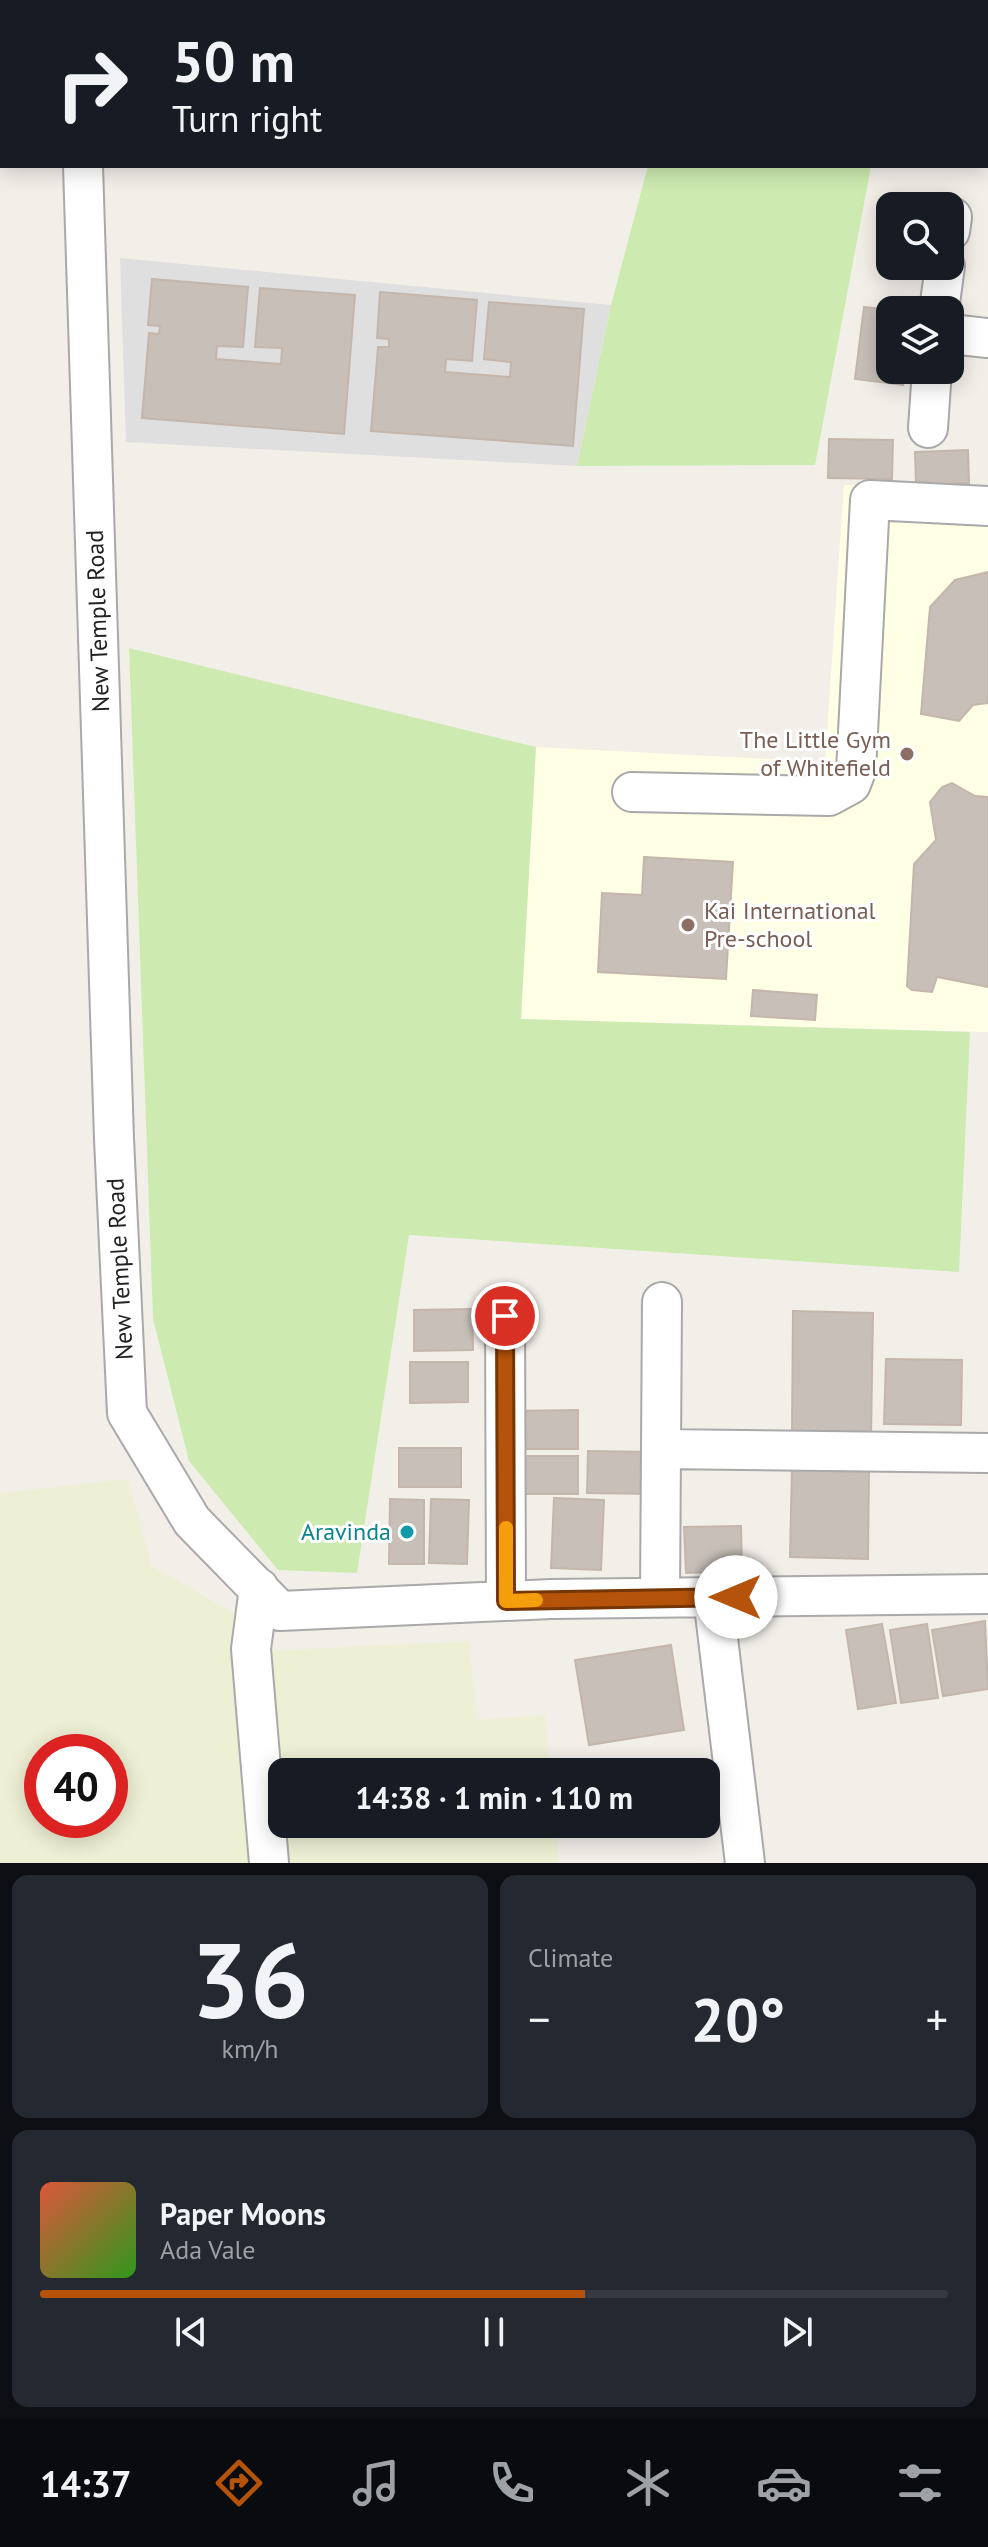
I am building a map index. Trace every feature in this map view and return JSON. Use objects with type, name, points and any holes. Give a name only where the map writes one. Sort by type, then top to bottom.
[{"type":"street","name":"New Temple Road","points":[[83,168],[114,1139],[127,1413],[192,1521],[280,1611],[660,1597],[988,1594]]},
{"type":"street","points":[[964,335],[988,338]]},
{"type":"street","points":[[928,428],[931,384]]},
{"type":"street","points":[[632,792],[829,796],[851,784],[856,771],[870,500],[988,506]]},
{"type":"street","points":[[660,1597],[662,1302]]},
{"type":"street","points":[[505,1316],[506,1601]]},
{"type":"street","points":[[661,1449],[988,1453]]},
{"type":"street","points":[[259,1588],[251,1649],[269,1863]]},
{"type":"street","points":[[713,1597],[745,1863]]},
{"type":"shaded area","points":[[120,258],[611,305],[577,466],[126,442]]},
{"type":"shaded area","name":"The Little Gym of Whitefield","points":[[844,485],[988,487],[988,1032],[520,1019],[536,747],[825,762]]},
{"type":"shaded area","points":[[128,1479],[152,1566],[237,1615],[257,1863],[0,1863],[0,1493]]},
{"type":"shaded area","points":[[469,1641],[477,1720],[545,1715],[549,1758],[273,1758],[262,1651]]},
{"type":"shaded area","points":[[281,1838],[556,1838],[559,1863],[283,1863]]},
{"type":"green space","points":[[647,168],[871,168],[815,465],[577,466],[611,305]]},
{"type":"green space","points":[[129,648],[536,747],[521,1019],[970,1032],[959,1272],[409,1235],[357,1573],[278,1570],[189,1461],[153,1319]]},
{"type":"building","points":[[152,279],[248,287],[243,347],[217,346],[216,359],[281,364],[282,348],[255,347],[260,288],[355,295],[344,434],[142,418],[149,333],[159,334],[160,326],[148,325]]},
{"type":"building","points":[[380,292],[477,300],[472,361],[446,359],[445,372],[510,377],[511,362],[484,359],[489,302],[584,309],[573,446],[371,431],[378,347],[389,347],[389,339],[377,338]]},
{"type":"building","points":[[864,307],[876,308],[876,382],[855,379]]},
{"type":"building","points":[[829,439],[893,440],[892,479],[828,478]]},
{"type":"building","points":[[968,450],[969,483],[916,485],[915,452]]},
{"type":"building","points":[[988,572],[988,703],[973,705],[959,721],[921,714],[930,607],[955,580]]},
{"type":"building","points":[[952,783],[975,796],[988,797],[988,987],[937,977],[932,992],[912,990],[907,986],[914,864],[936,840],[930,802],[942,787]]},
{"type":"building","points":[[644,857],[733,862],[726,979],[598,972],[602,893],[642,895]]},
{"type":"building","points":[[753,990],[817,995],[815,1020],[751,1016]]},
{"type":"building","points":[[472,1309],[473,1350],[414,1351],[414,1310]]},
{"type":"building","points":[[793,1311],[873,1313],[871,1438],[792,1437]]},
{"type":"building","points":[[886,1359],[962,1360],[961,1425],[884,1424]]},
{"type":"building","points":[[410,1362],[468,1362],[468,1402],[410,1403]]},
{"type":"building","points":[[578,1410],[578,1449],[512,1449],[512,1411]]},
{"type":"building","points":[[399,1448],[461,1448],[461,1487],[399,1487]]},
{"type":"building","points":[[588,1451],[654,1452],[653,1494],[587,1493]]},
{"type":"building","points":[[512,1456],[578,1456],[578,1494],[512,1494]]},
{"type":"building","points":[[792,1466],[869,1468],[868,1559],[790,1557]]},
{"type":"building","points":[[554,1498],[604,1500],[601,1570],[551,1568]]},
{"type":"building","name":"Aravinda","points":[[390,1499],[424,1500],[424,1564],[389,1564]]},
{"type":"building","points":[[431,1499],[469,1500],[467,1564],[429,1563]]},
{"type":"building","points":[[741,1526],[742,1571],[686,1573],[684,1527]]},
{"type":"building","points":[[985,1621],[988,1689],[943,1696],[932,1630]]},
{"type":"building","points":[[882,1624],[896,1703],[858,1709],[846,1630]]},
{"type":"building","points":[[927,1624],[938,1698],[901,1703],[890,1630]]},
{"type":"building","points":[[671,1645],[684,1730],[589,1745],[575,1660]]},
{"type":"slow traffic","points":[[506,1528],[506,1601],[536,1600]]},
{"type":"place","name":"The Little Gym of Whitefield","points":[[907,754]]},
{"type":"place","name":"Kai International Pre-school","points":[[688,925]]},
{"type":"place","name":"Aravinda","points":[[407,1532]]},
{"type":"route","points":[[505,1316],[506,1601],[736,1597]]}]
